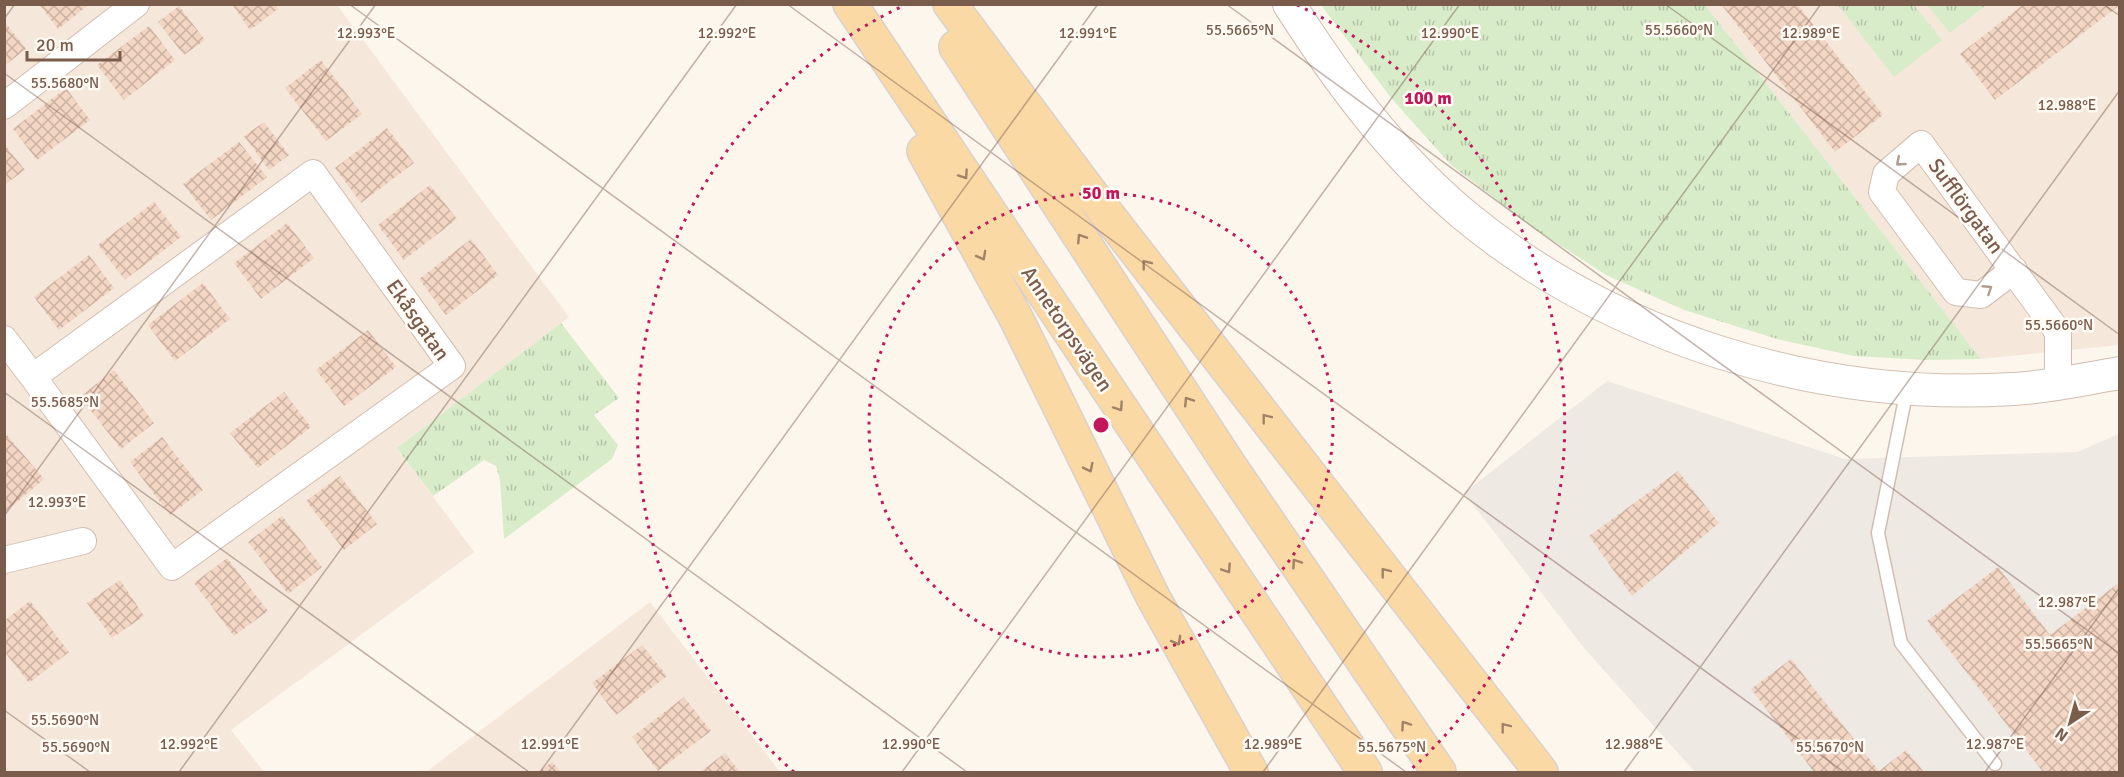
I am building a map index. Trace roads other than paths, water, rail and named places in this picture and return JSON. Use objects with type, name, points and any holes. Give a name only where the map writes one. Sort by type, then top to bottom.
[{"type":"main road","points":[[839,4],[1016,318],[1153,597],[1251,772]]},
{"type":"main road","name":"Annetorpsvägen","points":[[850,4],[1365,772]]},
{"type":"main road","points":[[928,4],[1230,466],[1438,772]]},
{"type":"main road","points":[[950,4],[1086,187],[1541,772]]},
{"type":"street","points":[[4,106],[136,4]]},
{"type":"street","points":[[1289,4],[1364,112],[1411,165],[1464,214],[1521,256],[1572,288],[1620,312],[1719,352],[1834,380],[1907,389],[2004,390],[2058,385],[2120,373]]},
{"type":"street","name":"Sufflörgatan","points":[[2014,270],[1981,295],[1956,292],[1882,192],[1886,174],[1921,144],[2014,270],[2058,332],[2058,385]]},
{"type":"street","name":"Ekåsgatan","points":[[4,339],[172,567],[452,366],[314,173],[33,378]]},
{"type":"street","points":[[4,560],[83,541]]},
{"type":"lane","points":[[1907,389],[1878,533],[1901,643],[1995,764]]}]
